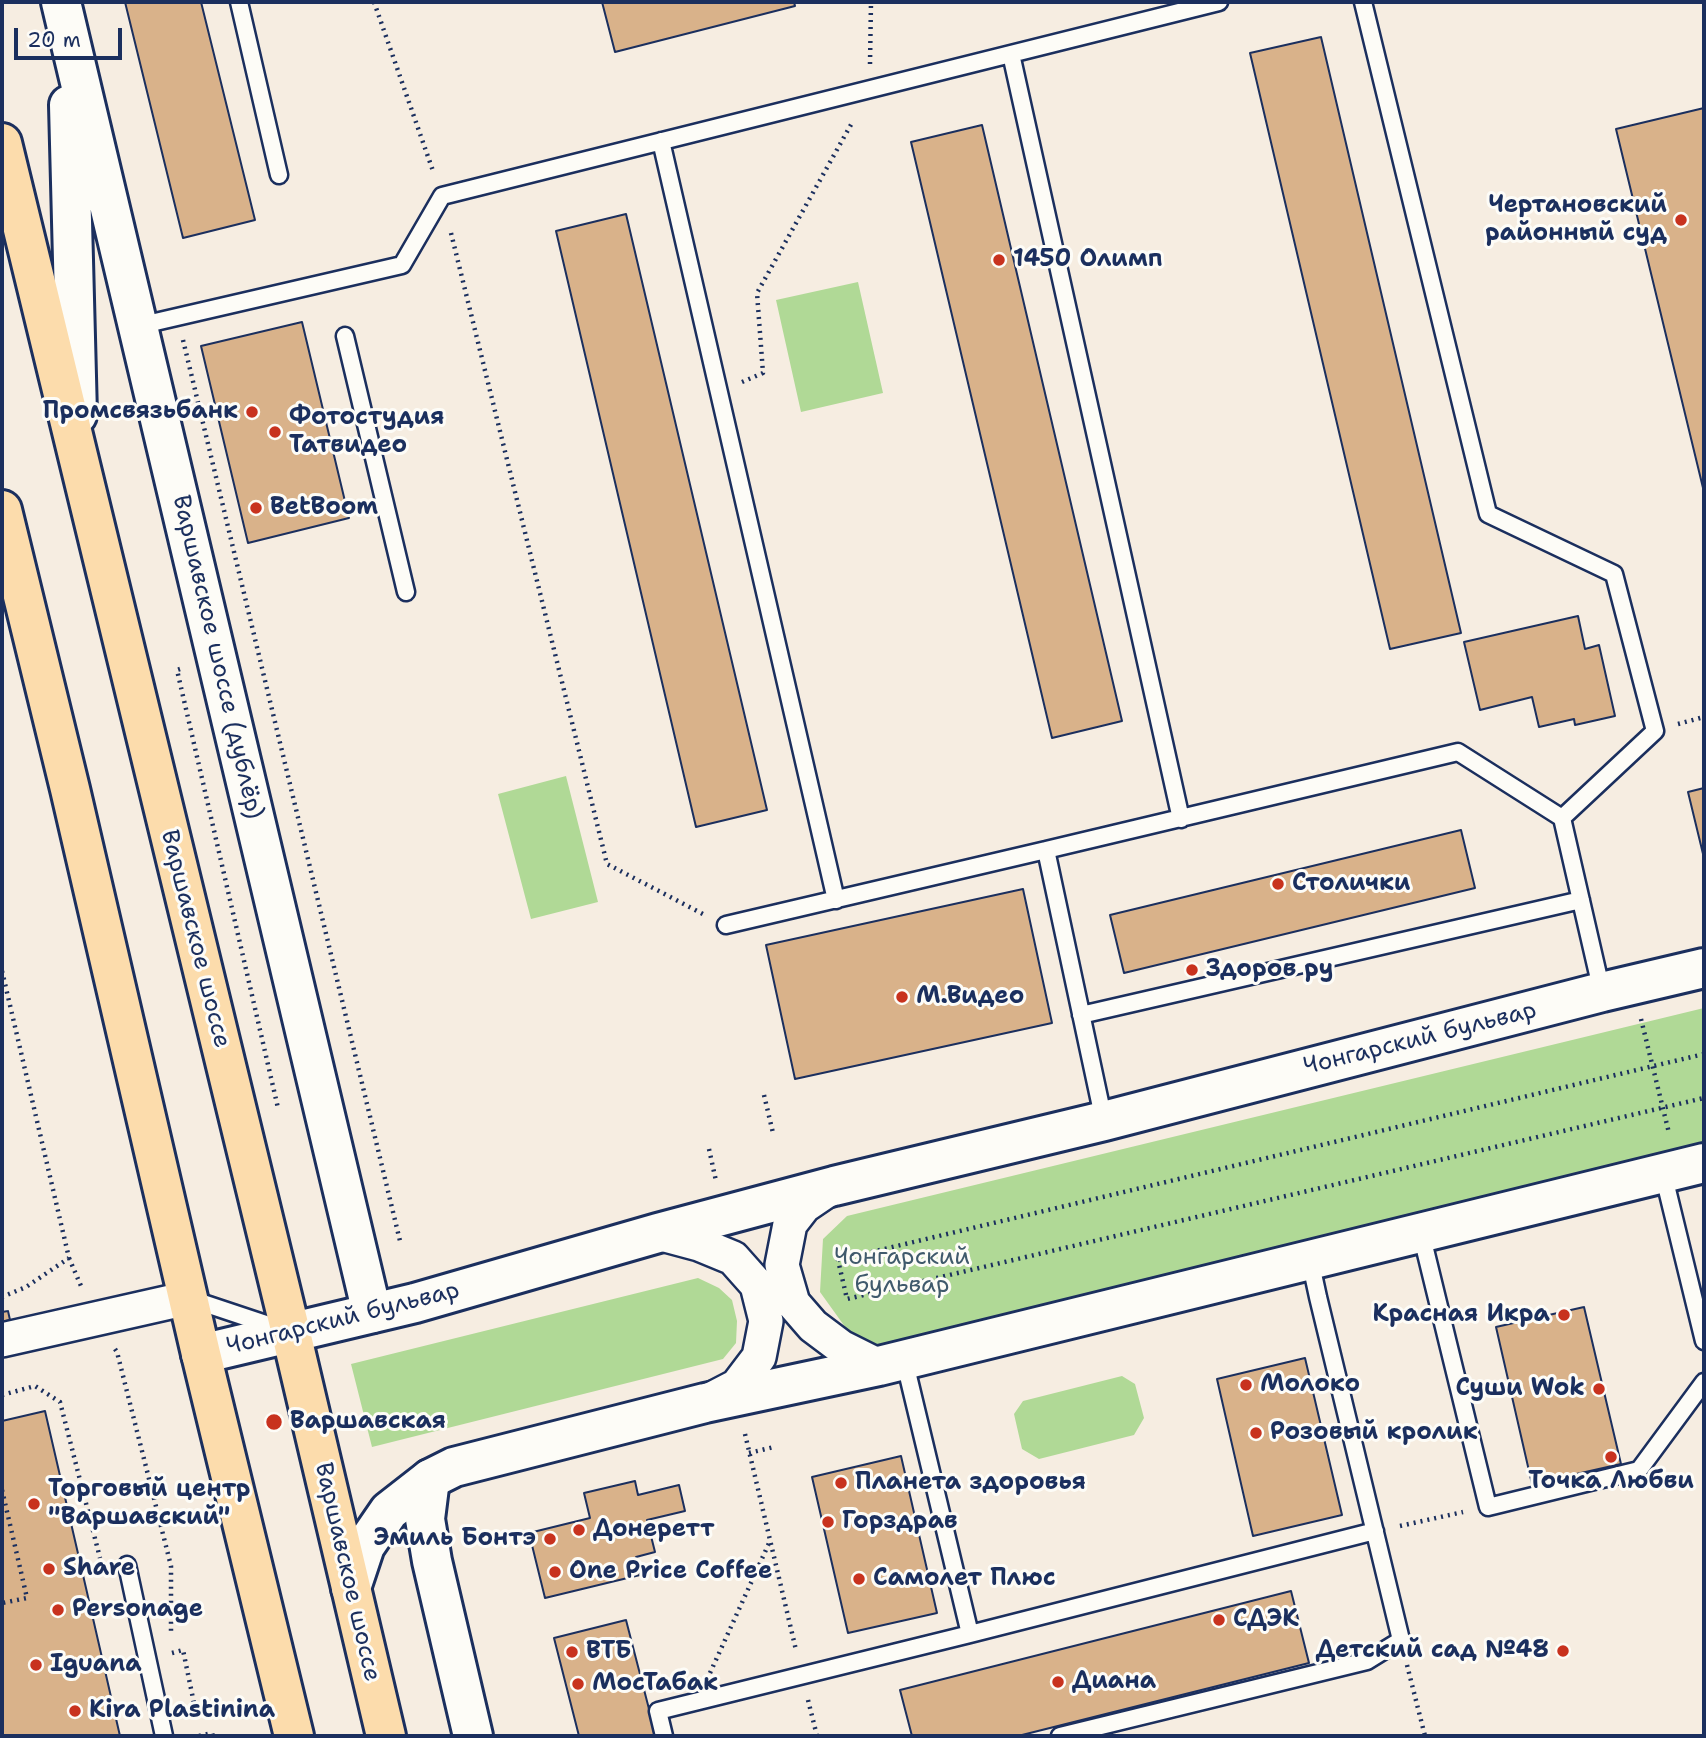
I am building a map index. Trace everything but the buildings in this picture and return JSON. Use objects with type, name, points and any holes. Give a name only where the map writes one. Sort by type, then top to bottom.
[{"type":"main road","name":"Варшавское шоссе (дублёр)","points":[[64,13],[372,1313]]},
{"type":"main road","points":[[64,13],[78,456]]},
{"type":"main road","name":"Варшавское шоссе","points":[[2,143],[386,1736]]},
{"type":"main road","points":[[2,510],[294,1736]]},
{"type":"main road","name":"Чонгарский бульвар","points":[[201,1354],[415,1303],[834,1186],[1104,1121],[1704,968]]},
{"type":"main road","points":[[351,1588],[365,1546],[389,1511],[430,1479],[454,1467],[705,1403],[892,1362],[1682,1169]]},
{"type":"main road","points":[[430,1479],[425,1519],[430,1551],[473,1736]]},
{"type":"street","points":[[834,1186],[804,1206],[790,1224],[782,1265],[793,1303],[813,1326],[841,1347],[892,1362]]},
{"type":"street","points":[[658,1233],[699,1244],[733,1258],[757,1285],[766,1321],[759,1357],[737,1386],[705,1403]]},
{"type":"street","points":[[2,1340],[188,1298]]},
{"type":"lane","points":[[239,2],[279,174]]},
{"type":"lane","points":[[138,326],[402,265],[442,196],[1219,2]]},
{"type":"lane","points":[[1363,2],[1488,514],[1614,575],[1655,731],[1562,818]]},
{"type":"lane","points":[[1011,54],[1181,819]]},
{"type":"lane","points":[[661,141],[836,900]]},
{"type":"lane","points":[[345,336],[406,592]]},
{"type":"lane","points":[[726,925],[1458,752],[1562,818],[1581,900],[1618,989]]},
{"type":"lane","points":[[1046,850],[1104,1121]]},
{"type":"lane","points":[[1081,1015],[1581,900]]},
{"type":"lane","points":[[1682,1169],[1704,1341]]},
{"type":"lane","points":[[1421,1232],[1488,1507],[1639,1470],[1704,1382]]},
{"type":"lane","points":[[1060,1736],[1367,1661],[1401,1640],[1310,1260]]},
{"type":"lane","points":[[188,1298],[291,1333]]},
{"type":"lane","points":[[892,1362],[970,1634]]},
{"type":"lane","points":[[664,1736],[658,1711],[1375,1531]]},
{"type":"lane","points":[[127,1565],[164,1736]]},
{"type":"path","points":[[374,2],[442,196],[607,864],[726,925]]},
{"type":"path","points":[[718,392],[763,373],[757,293],[870,89],[871,2]]},
{"type":"path","points":[[178,316],[400,1241]]},
{"type":"path","points":[[189,720],[260,1025]]},
{"type":"path","points":[[2,971],[69,1258],[26,1287],[2,1297]]},
{"type":"path","points":[[1618,989],[1652,1066],[1662,1108],[1682,1169]]},
{"type":"path","points":[[1704,1054],[838,1260],[847,1299],[1704,1098]]},
{"type":"path","points":[[764,1095],[773,1133]]},
{"type":"path","points":[[709,1149],[716,1181]]},
{"type":"path","points":[[117,1352],[171,1566],[174,1665]]},
{"type":"path","points":[[2,1395],[35,1386],[60,1402],[102,1563]]},
{"type":"path","points":[[745,1434],[817,1736]]},
{"type":"path","points":[[749,1453],[775,1447]]},
{"type":"path","points":[[2,1490],[27,1598],[2,1603]]},
{"type":"path","points":[[1375,1531],[1440,1517]]},
{"type":"path","points":[[696,1702],[770,1541]]},
{"type":"path","points":[[1401,1640],[1425,1736]]},
{"type":"path","points":[[172,1653],[183,1650],[196,1713]]},
{"type":"path","points":[[199,1736],[212,1733],[213,1736]]},
{"type":"green space","points":[[858,282],[883,393],[801,412],[776,300]]},
{"type":"green space","points":[[566,776],[598,902],[531,919],[498,794]]},
{"type":"green space","name":"Чонгарский бульвар","points":[[1704,1008],[1704,1143],[880,1347],[848,1331],[820,1292],[823,1239],[847,1216]]},
{"type":"green space","points":[[698,1278],[719,1288],[732,1300],[737,1321],[736,1343],[723,1359],[372,1447],[351,1364]]},
{"type":"green space","points":[[1122,1376],[1135,1384],[1144,1418],[1134,1435],[1039,1459],[1022,1449],[1014,1414],[1023,1401]]},
{"type":"place","name":"Чертановский районный суд","points":[[1681,220]]},
{"type":"place","name":"1450 Олимп","points":[[999,260]]},
{"type":"place","name":"Промсвязьбанк","points":[[252,412]]},
{"type":"place","name":"Фотостудия Татвидео","points":[[275,432]]},
{"type":"place","name":"BetBoom","points":[[256,508]]},
{"type":"place","name":"Столички","points":[[1278,884]]},
{"type":"place","name":"Здоров ру","points":[[1192,970]]},
{"type":"place","name":"М.Видео","points":[[902,997]]},
{"type":"place","name":"Красная Икра","points":[[1564,1315]]},
{"type":"place","name":"Молоко","points":[[1246,1385]]},
{"type":"place","name":"Суши Wok","points":[[1599,1389]]},
{"type":"place","name":"Варшавская","points":[[274,1422]]},
{"type":"place","name":"Розовый кролик","points":[[1256,1433]]},
{"type":"place","name":"Точка Любви","points":[[1611,1457]]},
{"type":"place","name":"Планета здоровья","points":[[841,1483]]},
{"type":"place","name":"Торговый центр \"Варшавский\"","points":[[34,1504]]},
{"type":"place","name":"Горздрав","points":[[828,1522]]},
{"type":"place","name":"Донеретт","points":[[579,1530]]},
{"type":"place","name":"Эмиль Бонтэ","points":[[550,1539]]},
{"type":"place","name":"Share","points":[[49,1569]]},
{"type":"place","name":"One Price Coffee","points":[[555,1572]]},
{"type":"place","name":"Самолет Плюс","points":[[859,1579]]},
{"type":"place","name":"Personage","points":[[58,1610]]},
{"type":"place","name":"СДЭК","points":[[1219,1620]]},
{"type":"place","name":"Детский сад №48","points":[[1563,1651]]},
{"type":"place","name":"ВТБ","points":[[572,1652]]},
{"type":"place","name":"Iguana","points":[[36,1665]]},
{"type":"place","name":"Диана","points":[[1058,1682]]},
{"type":"place","name":"МосТабак","points":[[578,1684]]},
{"type":"place","name":"Kira Plastinina","points":[[75,1711]]}]
